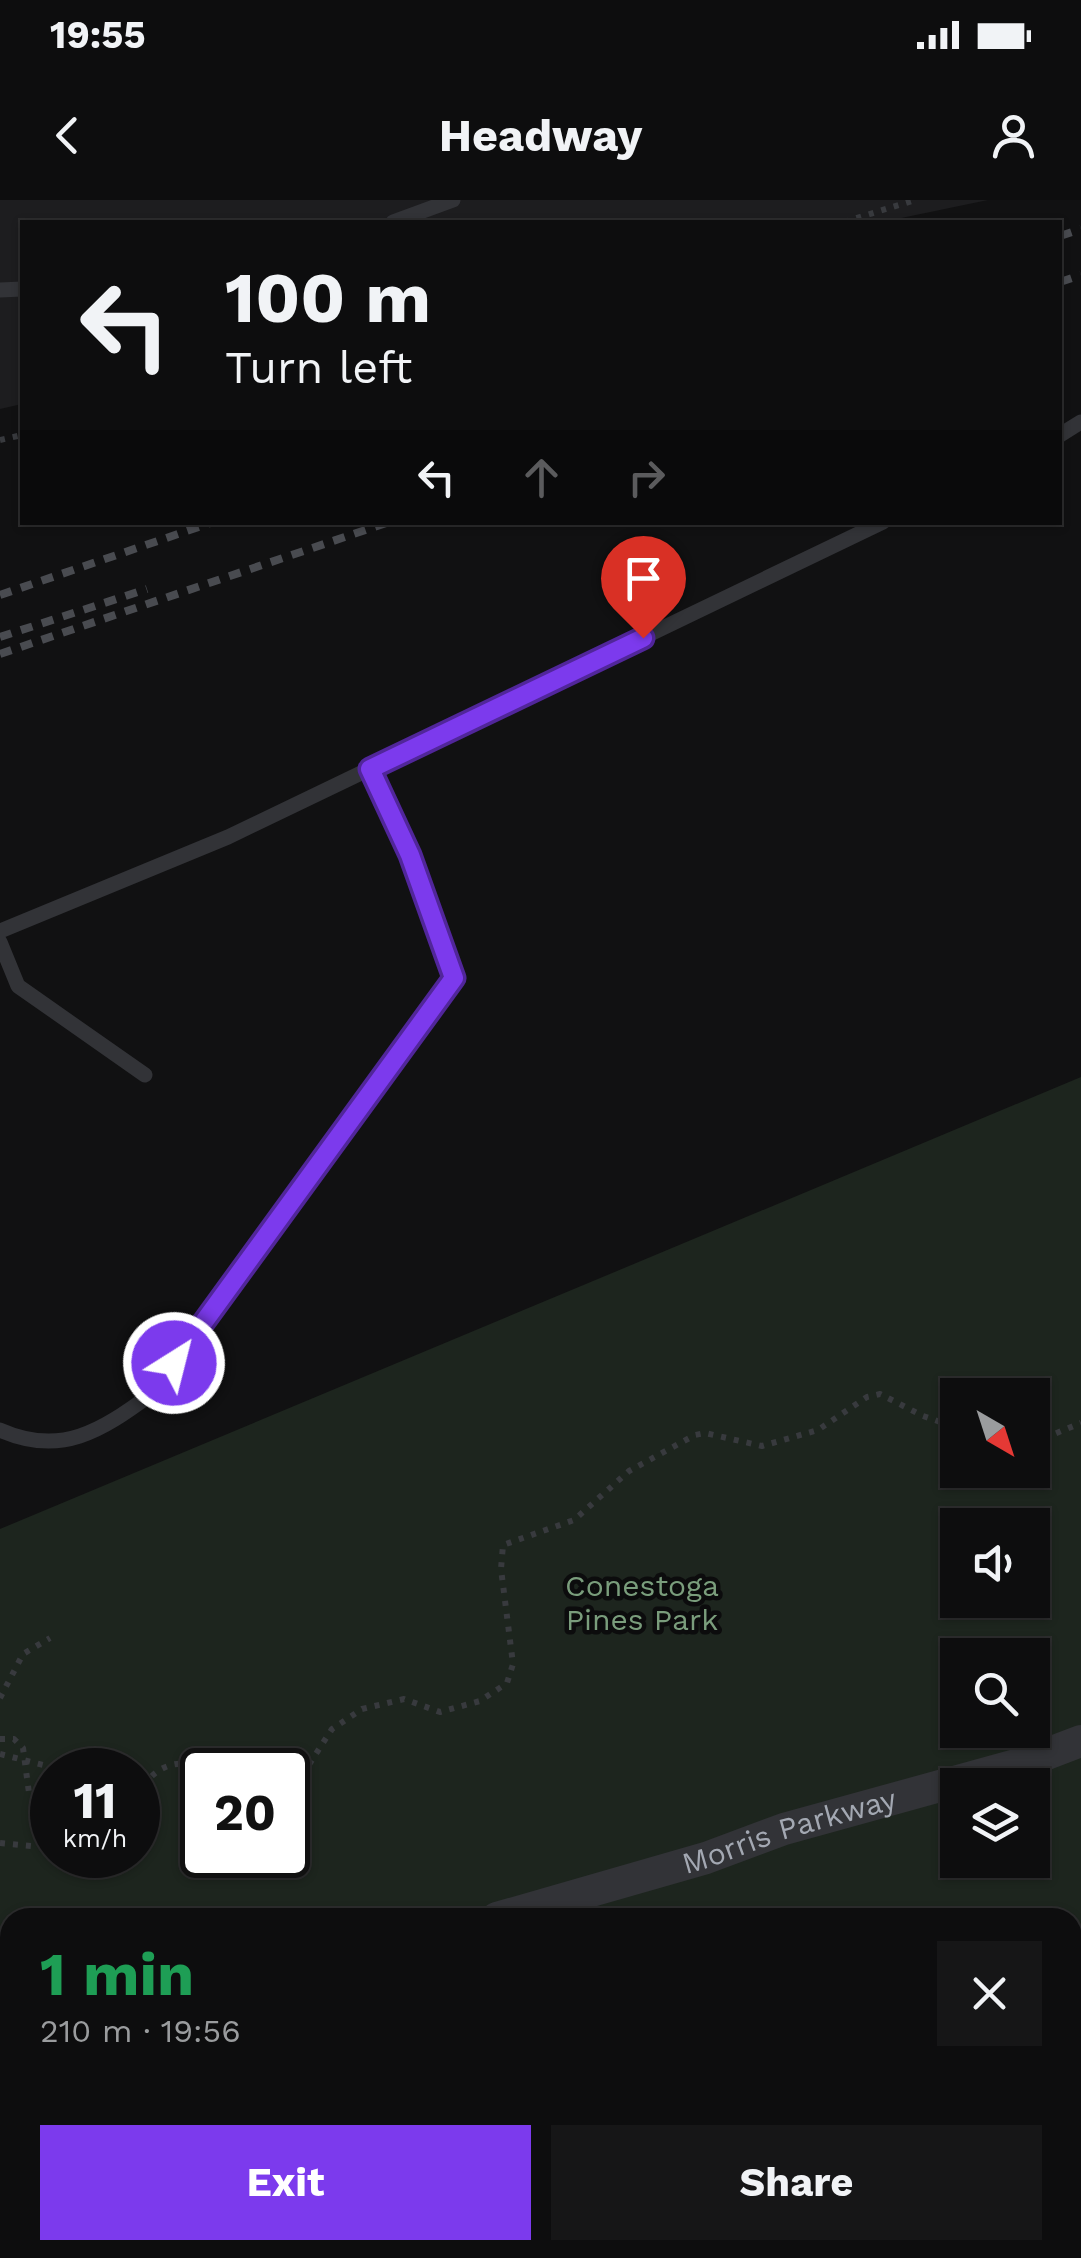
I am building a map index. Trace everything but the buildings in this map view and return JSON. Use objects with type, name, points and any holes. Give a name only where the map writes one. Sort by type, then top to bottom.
[{"type":"street","name":"Morris Parkway","points":[[532,1908],[706,1858],[784,1829],[1022,1763],[1081,1741]]},
{"type":"lane","points":[[398,220],[453,200]]},
{"type":"lane","points":[[0,931],[228,837],[876,525]]},
{"type":"lane","points":[[0,1430],[23,1440],[98,1433],[150,1396],[454,978],[410,855],[370,769]]},
{"type":"lane","points":[[0,942],[18,986],[145,1075]]},
{"type":"path","points":[[851,220],[916,200]]},
{"type":"path","points":[[310,1763],[332,1729],[362,1709],[404,1699],[440,1712],[495,1695],[508,1683],[513,1664],[501,1569],[503,1545],[574,1520],[607,1495],[629,1471],[694,1435],[705,1433],[762,1446],[818,1430],[867,1397],[880,1394],[940,1422]]},
{"type":"path","points":[[1050,1436],[1081,1423]]},
{"type":"path","points":[[0,1698],[23,1654],[50,1638]]},
{"type":"path","points":[[0,1738],[14,1740],[23,1748],[30,1794]]},
{"type":"path","points":[[0,1754],[30,1761]]},
{"type":"path","points":[[0,1843],[30,1846]]},
{"type":"shaded area","points":[[0,200],[988,200],[892,220],[20,220],[20,404],[0,409]]},
{"type":"green space","name":"Conestoga Pines Park","points":[[1081,1077],[1081,1908],[0,1908],[0,1529]]},
{"type":"railway","points":[[1062,235],[1081,229]]},
{"type":"railway","points":[[1062,281],[1081,275]]},
{"type":"railway","points":[[0,595],[204,525]]},
{"type":"railway","points":[[0,654],[380,525]]},
{"type":"railway","points":[[0,637],[147,589]]},
{"type":"route","points":[[174,1363],[454,978],[410,855],[370,769],[643,638]]}]
